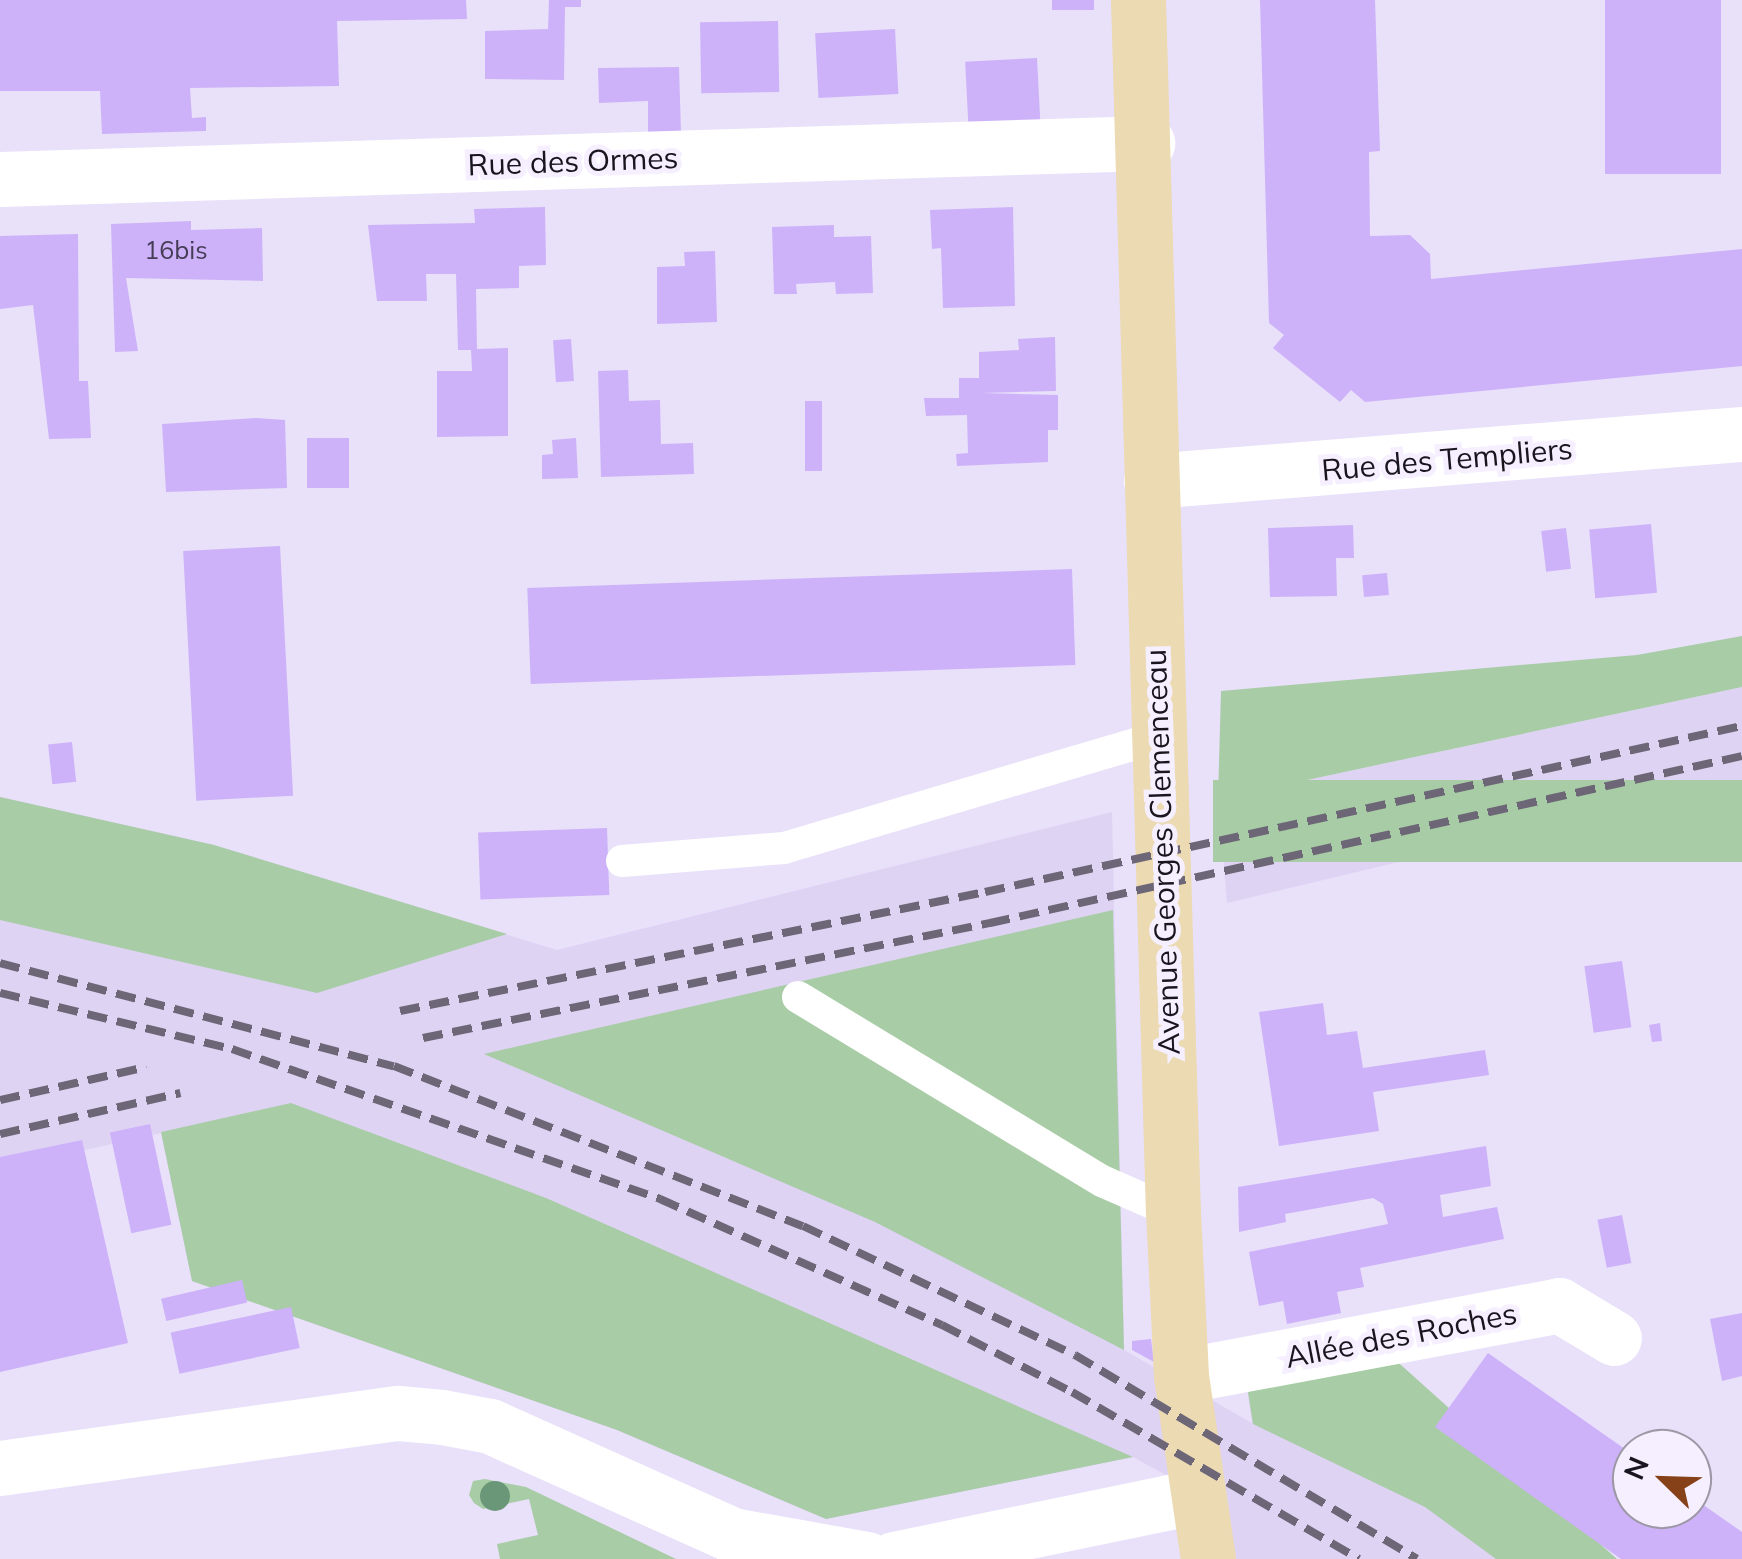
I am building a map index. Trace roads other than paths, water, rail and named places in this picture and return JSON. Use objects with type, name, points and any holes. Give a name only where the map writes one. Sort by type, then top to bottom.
[{"type":"main road","name":"Avenue Georges Clemenceau","points":[[1138,0],[1147,143],[1151,481],[1173,1212],[1181,1376],[1194,1497],[1208,1559]]},
{"type":"street","name":"Rue des Ormes","points":[[0,180],[1147,143]]},
{"type":"street","name":"Rue des Templiers","points":[[1151,481],[1742,434]]},
{"type":"street","name":"Allée des Roches","points":[[1181,1376],[1559,1306],[1614,1338]]},
{"type":"street","points":[[0,1468],[398,1413],[442,1417],[490,1426],[732,1535],[867,1559]]},
{"type":"street","points":[[894,1559],[1194,1497]]},
{"type":"lane","points":[[622,861],[784,848],[1158,738]]},
{"type":"lane","points":[[798,997],[1102,1181],[1173,1212]]},
{"type":"railway","points":[[400,1011],[985,892],[1742,726]]},
{"type":"railway","points":[[423,1038],[990,923],[1742,756]]},
{"type":"railway","points":[[0,963],[394,1066],[803,1226],[1075,1355],[1417,1559]]},
{"type":"railway","points":[[0,993],[232,1049],[660,1199],[942,1325],[1072,1392],[1359,1559]]},
{"type":"railway","points":[[0,1100],[146,1067]]},
{"type":"railway","points":[[0,1134],[180,1093]]}]
